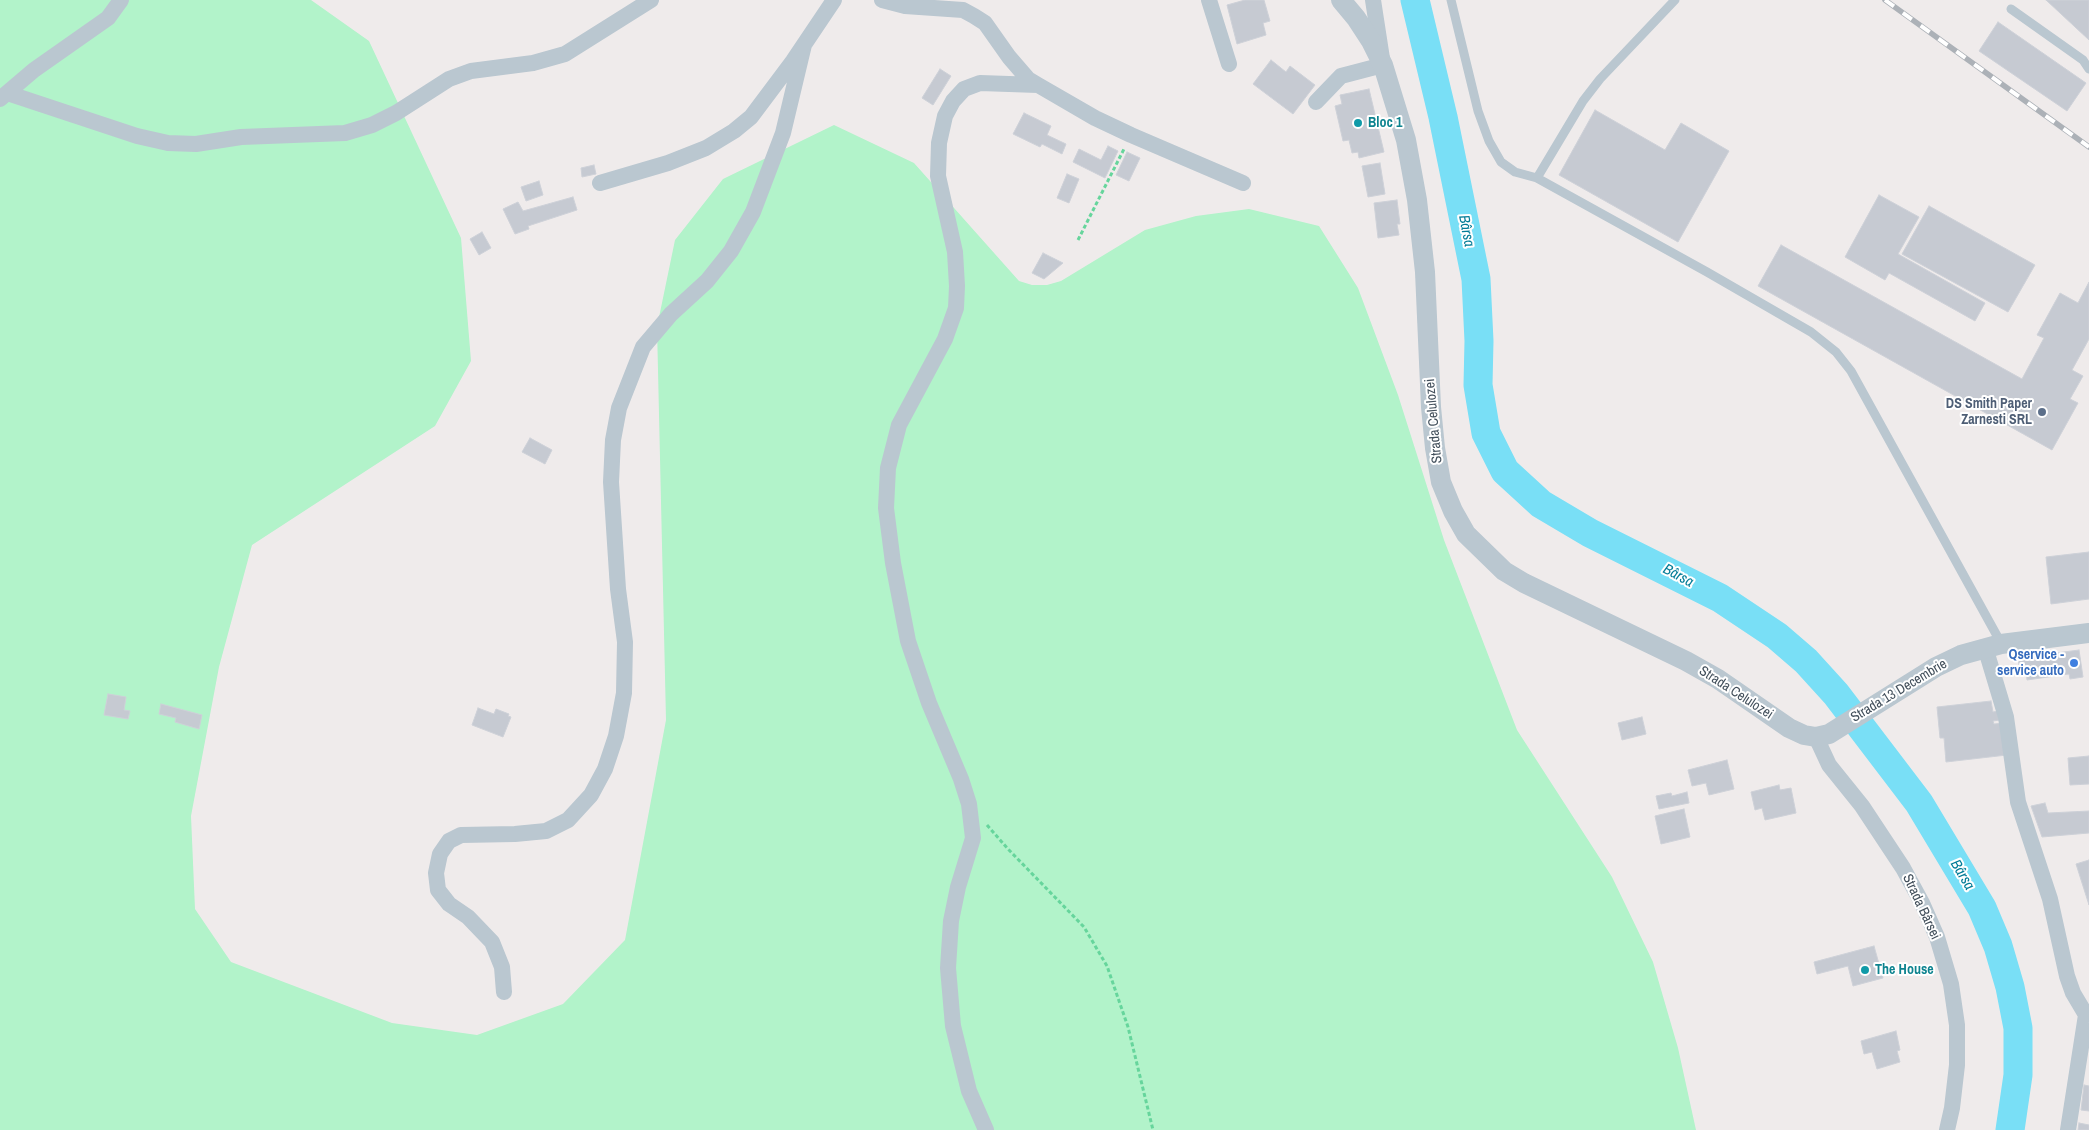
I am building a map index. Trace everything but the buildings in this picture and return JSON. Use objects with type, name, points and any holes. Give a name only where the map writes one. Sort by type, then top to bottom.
[{"type":"street","points":[[3,96],[34,70],[108,18],[121,0]]},
{"type":"street","points":[[3,96],[137,136],[168,143],[196,144],[242,137],[345,132],[372,125],[396,114],[449,79],[471,71],[532,63],[565,54],[651,0]]},
{"type":"street","points":[[600,183],[668,163],[706,148],[734,132],[751,116],[804,45],[834,0]]},
{"type":"street","points":[[882,0],[905,6],[963,10],[985,23],[1009,57],[1028,79],[1131,135],[1243,183]]},
{"type":"street","points":[[1208,0],[1229,64]]},
{"type":"street","name":"Strada Celulozei","points":[[1341,0],[1371,41],[1383,65]]},
{"type":"street","name":"Strada Celulozei","points":[[1373,0],[1383,65],[1406,140],[1417,200],[1425,272],[1434,448],[1441,482],[1453,511],[1466,534],[1484,554],[1504,571],[1524,583],[1686,661],[1738,691],[1789,728],[1804,735],[1823,736]]},
{"type":"street","points":[[504,992],[502,967],[492,942],[468,917],[449,904],[438,890],[436,873],[440,854],[449,841],[461,835],[483,836],[546,831],[568,820],[591,795],[605,769],[616,736],[624,693],[626,642],[618,590],[612,521],[611,482],[613,440],[620,408],[643,347],[671,314],[707,281],[731,251],[752,212],[783,133],[804,45]]},
{"type":"street","points":[[1316,102],[1341,76],[1383,65]]},
{"type":"street","points":[[986,1130],[969,1092],[953,1026],[948,968],[951,921],[958,887],[973,838],[969,804],[961,779],[929,703],[908,641],[893,563],[886,508],[888,468],[900,425],[945,339],[956,308],[955,252],[938,176],[939,144],[945,116],[953,101],[964,89],[980,83],[1038,85]]},
{"type":"street","name":"Strada 13 Decembrie","points":[[1823,736],[1936,667],[1961,655],[1993,646],[2089,633]]},
{"type":"street","points":[[1993,646],[2006,717],[2018,802],[2050,899],[2067,976],[2073,992],[2087,1015],[2068,1130]]},
{"type":"street","name":"Strada Bârsei","points":[[1823,736],[1829,765],[1862,806],[1903,868],[1922,903],[1937,937],[1951,984],[1957,1025],[1957,1065],[1952,1108],[1947,1130]]},
{"type":"lane","points":[[1451,0],[1478,111],[1489,141],[1501,162],[1515,172],[1537,178],[1707,272],[1811,332],[1836,352],[1851,371],[1993,646]]},
{"type":"lane","points":[[1537,178],[1583,101],[1600,80],[1675,0]]},
{"type":"lane","points":[[2010,9],[2083,60],[2089,69]]},
{"type":"path","points":[[1078,240],[1131,135]]},
{"type":"path","points":[[969,804],[1008,849],[1084,927],[1107,966],[1128,1027],[1152,1130]]},
{"type":"green space","points":[[0,0],[311,0],[369,41],[461,238],[471,361],[435,426],[252,545],[219,667],[191,816],[195,909],[231,962],[392,1023],[477,1035],[563,1004],[625,940],[666,720],[657,327],[675,240],[723,179],[834,125],[914,163],[1019,281],[1032,285],[1047,285],[1061,281],[1145,230],[1196,216],[1249,209],[1319,226],[1358,288],[1398,395],[1444,540],[1517,730],[1612,877],[1653,962],[1678,1048],[1696,1130],[0,1130]]},
{"type":"waterway","name":"Bârsa","points":[[1415,0],[1443,117],[1476,279],[1479,341],[1478,385],[1486,433],[1505,471],[1541,504],[1590,533],[1720,598],[1777,636],[1806,661],[1836,694],[1919,803],[1982,908],[1998,946],[2010,987],[2018,1028],[2018,1075],[2010,1130]]},
{"type":"railway","points":[[1885,0],[2089,147]]},
{"type":"place","name":"Bloc 1","points":[[1358,123]]},
{"type":"place","name":"DS Smith Paper Zarnesti SRL","points":[[2042,412]]},
{"type":"place","name":"Qservice - service auto","points":[[2074,663]]},
{"type":"place","name":"The House","points":[[1865,970]]}]
